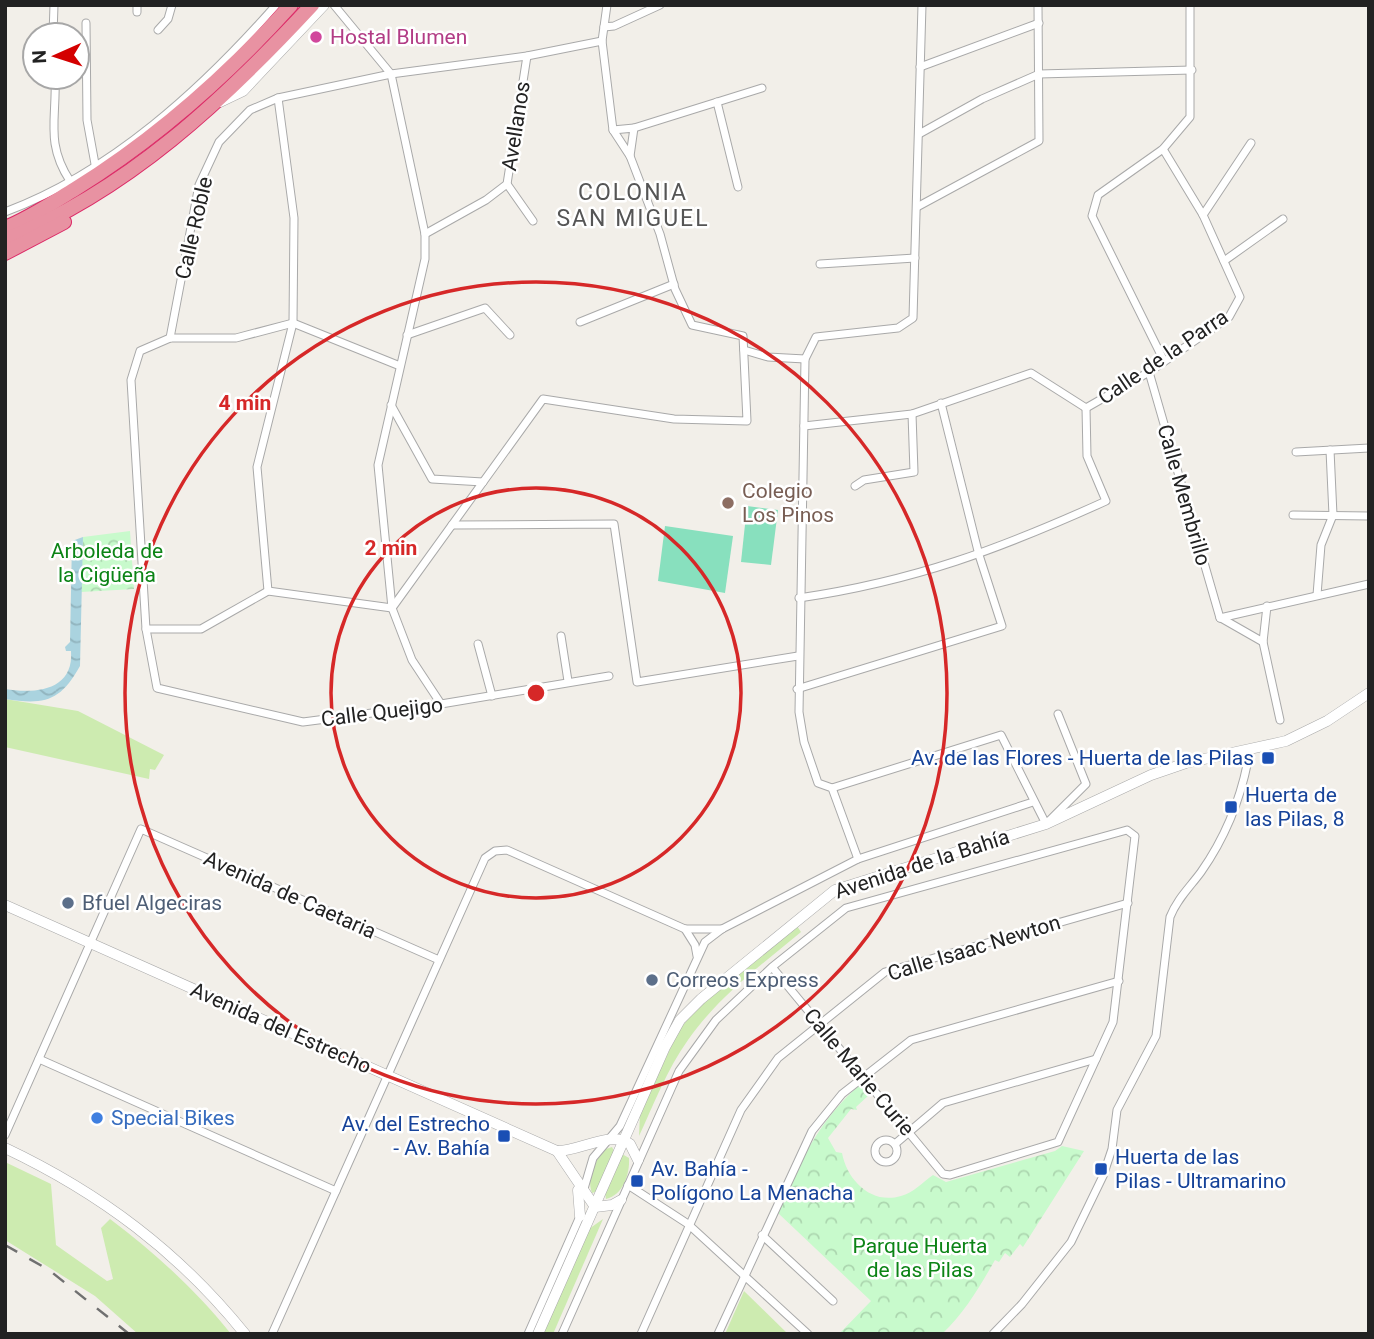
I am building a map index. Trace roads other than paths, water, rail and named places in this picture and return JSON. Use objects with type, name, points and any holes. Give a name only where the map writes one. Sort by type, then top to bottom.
[{"type":"highway","points":[[5,228],[25,220],[105,171],[161,130],[228,72],[291,5]]},
{"type":"highway","points":[[5,240],[51,219],[151,156],[216,103],[312,5]]},
{"type":"highway","points":[[5,253],[108,195],[144,169],[151,156]]},
{"type":"street","points":[[158,30],[168,19],[172,5]]},
{"type":"street","points":[[5,212],[69,181],[194,90],[276,5]]},
{"type":"street","points":[[216,103],[243,91],[324,5]]},
{"type":"street","points":[[334,5],[391,74],[425,234],[425,259],[378,465],[392,608],[412,660],[442,705]]},
{"type":"street","points":[[392,608],[543,399],[674,419],[747,421],[743,335],[692,325],[674,284],[660,234],[630,156],[613,130],[602,41],[607,5]]},
{"type":"street","points":[[604,27],[614,26],[660,5]]},
{"type":"street","points":[[922,5],[913,317],[898,328],[816,337],[805,359],[797,689],[804,742],[818,783],[832,788],[1001,735],[1046,824],[1086,784],[1058,714]]},
{"type":"street","points":[[917,207],[1040,141],[1038,5]]},
{"type":"street","points":[[1164,361],[1091,216],[1098,195],[1163,149],[1190,117],[1190,5]]},
{"type":"street","points":[[920,67],[1038,23]]},
{"type":"street","name":"Calle Roble","points":[[170,338],[199,185],[219,142],[250,110],[278,97],[391,74],[527,56],[602,41]]},
{"type":"street","name":"Avellanos","points":[[425,234],[486,200],[507,184],[527,56]]},
{"type":"street","points":[[919,134],[982,99],[1039,74],[1192,70]]},
{"type":"street","points":[[613,130],[634,128],[762,89]]},
{"type":"street","points":[[54,91],[53,127],[57,161],[69,181]]},
{"type":"street","points":[[87,91],[88,120],[95,164]]},
{"type":"street","points":[[268,591],[257,467],[293,323],[294,219],[278,97]]},
{"type":"street","points":[[717,102],[738,187]]},
{"type":"street","points":[[630,156],[634,128]]},
{"type":"street","points":[[1203,215],[1251,144]]},
{"type":"street","name":"Calle de la Parra","points":[[804,426],[912,414],[1031,373],[1086,408],[1149,372],[1229,317],[1240,297],[1203,215],[1163,149]]},
{"type":"street","points":[[507,184],[533,221]]},
{"type":"street","points":[[1224,261],[1283,219]]},
{"type":"street","points":[[820,264],[915,258]]},
{"type":"street","points":[[580,322],[674,284]]},
{"type":"street","points":[[407,335],[485,308],[510,335]]},
{"type":"street","points":[[392,608],[268,591],[201,629],[146,629],[131,380],[140,351],[170,338],[236,338],[293,323],[400,366]]},
{"type":"street","points":[[744,350],[768,357],[805,359]]},
{"type":"street","name":"Calle Membrillo","points":[[1149,372],[1220,618]]},
{"type":"street","points":[[797,689],[1002,626],[979,555],[941,403]]},
{"type":"street","points":[[391,405],[432,479],[483,482]]},
{"type":"street","points":[[799,598],[918,575],[979,555],[1107,501],[1087,456],[1086,408]]},
{"type":"street","points":[[855,486],[864,480],[914,472],[912,414]]},
{"type":"street","points":[[1296,452],[1369,447]]},
{"type":"street","points":[[1317,595],[1321,545],[1333,515],[1330,450]]},
{"type":"street","points":[[1293,514],[1369,516]]},
{"type":"street","points":[[452,525],[614,524],[637,682],[798,656]]},
{"type":"street","points":[[1220,618],[1369,584]]},
{"type":"street","points":[[1267,606],[1263,642],[1280,720]]},
{"type":"street","points":[[1220,618],[1263,642]]},
{"type":"street","name":"Calle Quejigo","points":[[146,629],[157,688],[303,722],[442,705],[609,676]]},
{"type":"street","points":[[561,636],[568,681]]},
{"type":"street","points":[[478,644],[492,696]]},
{"type":"street","name":"Avenida de la Bahía","points":[[538,1334],[665,1047],[680,1020],[701,999],[819,902],[852,883],[1046,824],[1151,775],[1186,763],[1286,741],[1327,721],[1369,693]]},
{"type":"street","points":[[993,1334],[1022,1304],[1071,1242],[1103,1176],[1112,1149],[1116,1110],[1156,1036],[1170,917],[1175,904],[1202,871],[1243,790],[1250,749]]},
{"type":"street","points":[[832,788],[858,859]]},
{"type":"street","name":"Avenida de la Bahía","points":[[528,1334],[580,1216],[583,1191],[593,1158],[625,1115],[705,942],[722,929],[858,859],[1033,802]]},
{"type":"street","name":"Avenida de Caetaria","points":[[91,943],[141,829],[439,960]]},
{"type":"street","points":[[562,1334],[679,1071],[716,1020],[772,967],[846,908],[1131,830],[1135,836],[1113,1021],[1096,1059],[943,1103],[895,1144]]},
{"type":"street","points":[[272,1334],[485,858],[501,850],[685,929],[722,929]]},
{"type":"street","name":"Calle Isaac Newton","points":[[641,1334],[688,1224],[741,1111],[778,1058],[885,972],[1128,903]]},
{"type":"street","name":"Avenida del Estrecho","points":[[5,905],[557,1151]]},
{"type":"street","points":[[685,929],[695,945],[697,956]]},
{"type":"street","points":[[5,1135],[91,943]]},
{"type":"street","name":"Calle Marie Curie","points":[[772,967],[946,1175],[1058,1142],[1096,1059]]},
{"type":"street","points":[[718,1334],[812,1130],[842,1094],[911,1040],[1119,981]]},
{"type":"street","points":[[39,1059],[336,1191]]},
{"type":"street","points":[[557,1151],[576,1150],[609,1139],[624,1139],[630,1144],[638,1160]]},
{"type":"street","points":[[5,1148],[69,1181],[125,1216],[190,1272],[245,1334]]},
{"type":"street","points":[[557,1151],[595,1207],[612,1205],[621,1200]]},
{"type":"street","points":[[571,1170],[581,1201],[580,1216]]},
{"type":"street","points":[[628,1185],[688,1224],[808,1334]]},
{"type":"street","points":[[762,1236],[833,1301]]},
{"type":"water","points":[[83,537],[80,666],[65,687],[50,698],[41,701],[5,699],[5,689],[40,690],[59,682],[66,675],[71,651],[66,651],[65,647],[70,642],[72,541]]},
{"type":"railway","points":[[5,1245],[49,1270],[129,1334]]},
{"type":"place","name":"Hostal Blumen","points":[[316,37]]},
{"type":"place","name":"Colegio Los Pinos","points":[[728,503]]},
{"type":"place","name":"Av. de las Flores - Huerta de las Pilas","points":[[1268,758]]},
{"type":"place","name":"Huerta de las Pilas, 8","points":[[1231,807]]},
{"type":"place","name":"Bfuel Algeciras","points":[[68,903]]},
{"type":"place","name":"Correos Express","points":[[652,980]]},
{"type":"place","name":"Special Bikes","points":[[97,1118]]},
{"type":"place","name":"Av. del Estrecho - Av. Bahía","points":[[504,1136]]},
{"type":"place","name":"Huerta de las Pilas - Ultramarino","points":[[1101,1169]]},
{"type":"place","name":"Av. Bahía - Polígono La Menacha","points":[[637,1181]]},
{"type":"district","name":"COLONIA SAN MIGUEL","points":[[633,205]]},
{"type":"park label","name":"Arboleda de la Cigüeña","points":[[107,563]]},
{"type":"park label","name":"Parque Huerta de las Pilas","points":[[920,1258]]}]
